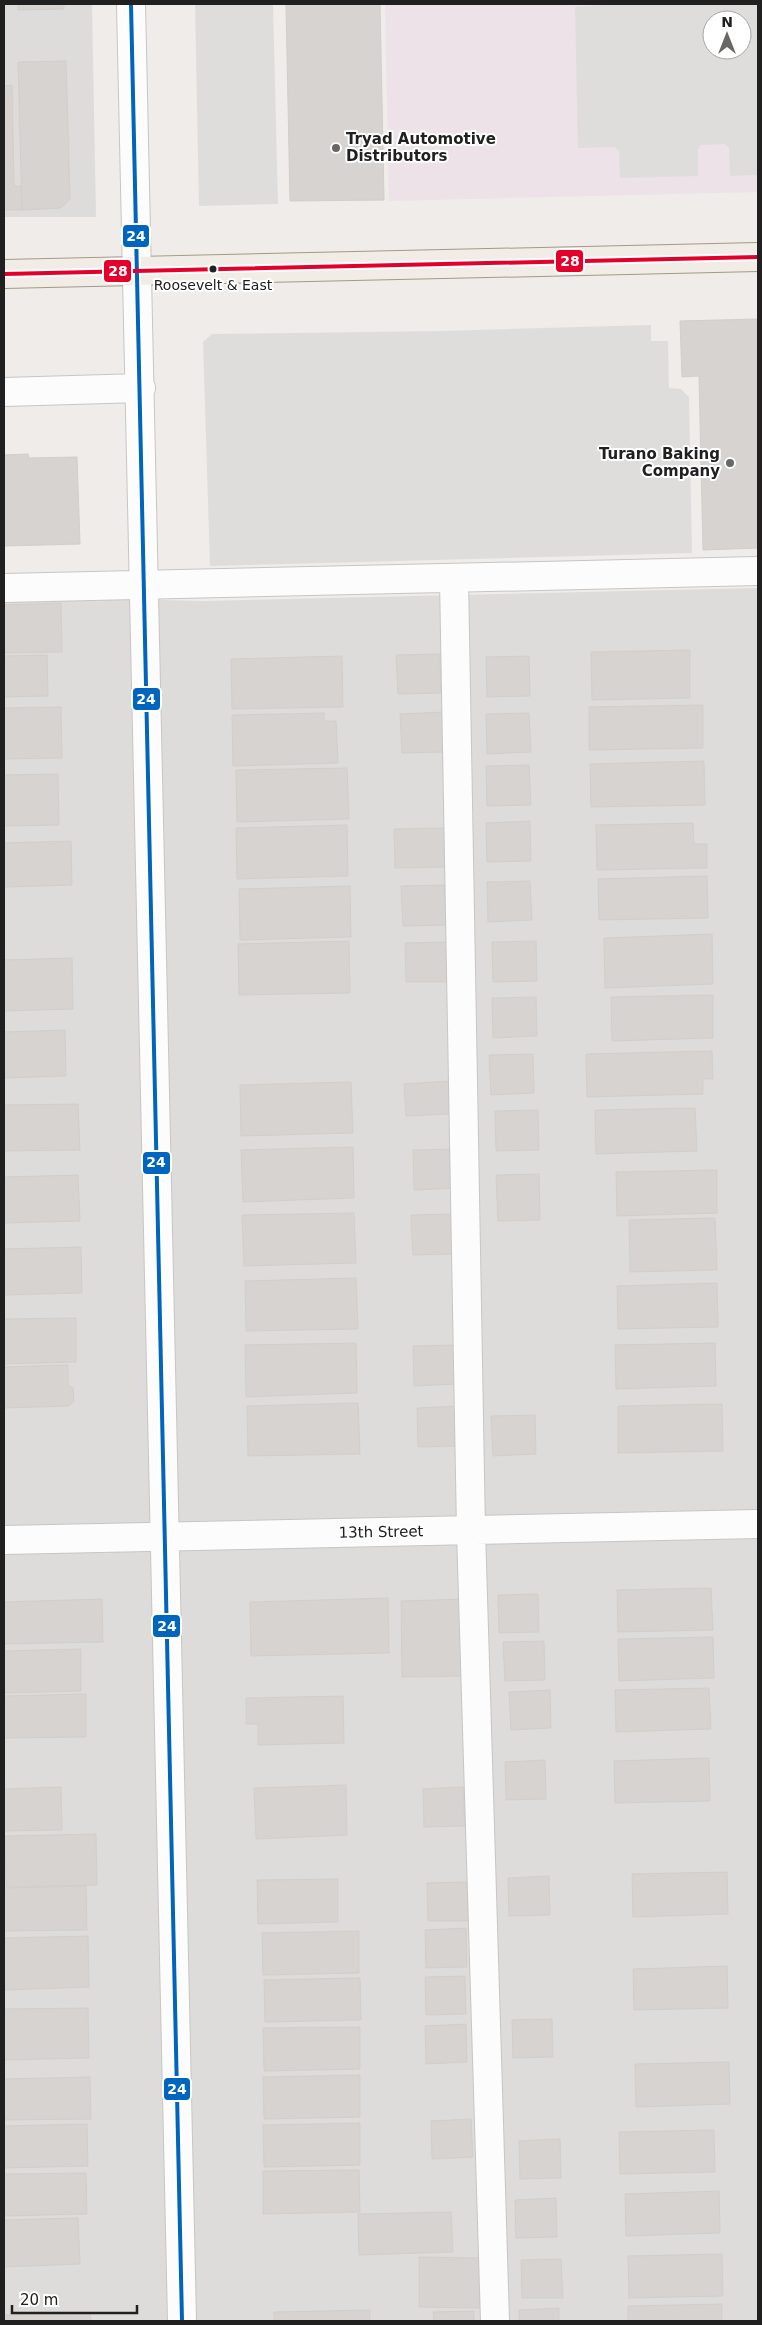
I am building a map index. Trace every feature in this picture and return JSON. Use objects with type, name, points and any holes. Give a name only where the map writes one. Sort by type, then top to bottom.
[{"type":"main road","points":[[4,274],[758,257]]},
{"type":"street","points":[[131,4],[141,388],[182,2321]]},
{"type":"street","points":[[4,392],[141,388]]},
{"type":"street","points":[[4,588],[758,571]]},
{"type":"street","points":[[454,578],[471,1531],[494,2321]]},
{"type":"street","name":"13th Street","points":[[4,1540],[758,1524]]},
{"type":"shaded area","points":[[4,4],[92,4],[96,217],[4,217]]},
{"type":"shaded area","points":[[195,4],[273,4],[278,204],[199,206]]},
{"type":"shaded area","points":[[385,4],[758,4],[758,192],[389,201]]},
{"type":"shaded area","points":[[615,4],[758,4],[758,175],[730,176],[729,148],[725,144],[701,145],[698,150],[698,176],[620,178],[619,152],[615,147],[578,148],[575,7]]},
{"type":"shaded area","name":"Turano Baking Company","points":[[651,325],[651,341],[668,341],[669,388],[681,389],[689,397],[692,553],[210,566],[203,342],[212,334],[442,331]]},
{"type":"shaded area","points":[[758,588],[758,2321],[4,2321],[4,596],[204,601]]},
{"type":"building","points":[[18,4],[64,4],[64,9],[18,10]]},
{"type":"building","points":[[286,4],[380,4],[384,200],[290,201]]},
{"type":"building","points":[[66,61],[70,199],[61,208],[22,210],[18,62]]},
{"type":"building","points":[[12,85],[14,186],[21,186],[22,210],[4,210],[4,86]]},
{"type":"building","name":"Turano Baking Company","points":[[758,319],[758,548],[703,550],[699,376],[682,377],[680,321]]},
{"type":"building","points":[[28,454],[29,458],[77,457],[80,544],[4,546],[4,455]]},
{"type":"building","points":[[61,603],[62,652],[4,653],[4,605]]},
{"type":"building","points":[[690,650],[690,698],[592,700],[591,652]]},
{"type":"building","points":[[440,654],[441,693],[398,694],[396,655]]},
{"type":"building","points":[[47,655],[48,696],[4,697],[4,656]]},
{"type":"building","points":[[342,656],[343,707],[232,709],[231,659]]},
{"type":"building","points":[[529,656],[530,696],[487,697],[486,657]]},
{"type":"building","points":[[703,705],[703,748],[589,750],[589,707]]},
{"type":"building","points":[[61,707],[62,758],[4,759],[4,708]]},
{"type":"building","points":[[444,712],[445,752],[402,753],[400,714]]},
{"type":"building","points":[[324,713],[324,721],[336,721],[338,763],[233,766],[232,715]]},
{"type":"building","points":[[529,713],[531,752],[487,754],[486,714]]},
{"type":"building","points":[[704,761],[705,805],[591,807],[590,764]]},
{"type":"building","points":[[529,765],[531,805],[487,806],[486,766]]},
{"type":"building","points":[[347,768],[349,819],[237,822],[236,770]]},
{"type":"building","points":[[58,774],[59,825],[4,826],[4,775]]},
{"type":"building","points":[[530,821],[531,861],[487,862],[486,823]]},
{"type":"building","points":[[693,823],[694,844],[707,844],[707,868],[597,870],[596,825]]},
{"type":"building","points":[[347,825],[348,876],[237,879],[236,828]]},
{"type":"building","points":[[445,828],[446,867],[395,868],[394,829]]},
{"type":"building","points":[[71,841],[72,885],[4,887],[4,843]]},
{"type":"building","points":[[707,876],[708,918],[599,920],[598,879]]},
{"type":"building","points":[[530,881],[532,920],[488,922],[487,882]]},
{"type":"building","points":[[445,885],[446,925],[403,926],[401,886]]},
{"type":"building","points":[[350,886],[351,937],[240,940],[239,889]]},
{"type":"building","points":[[712,934],[713,984],[605,988],[604,938]]},
{"type":"building","points":[[349,941],[350,993],[239,995],[238,944]]},
{"type":"building","points":[[536,941],[537,981],[493,982],[492,942]]},
{"type":"building","points":[[448,942],[450,982],[406,982],[405,943]]},
{"type":"building","points":[[72,958],[73,1009],[4,1011],[4,960]]},
{"type":"building","points":[[713,995],[713,1038],[612,1041],[611,997]]},
{"type":"building","points":[[536,997],[537,1036],[493,1038],[492,998]]},
{"type":"building","points":[[65,1030],[66,1076],[4,1078],[4,1032]]},
{"type":"building","points":[[712,1051],[713,1079],[703,1079],[703,1094],[587,1097],[586,1054]]},
{"type":"building","points":[[533,1054],[534,1093],[491,1095],[489,1055]]},
{"type":"building","points":[[449,1081],[451,1114],[406,1116],[404,1084]]},
{"type":"building","points":[[351,1082],[353,1133],[241,1136],[240,1085]]},
{"type":"building","points":[[78,1104],[80,1150],[4,1151],[4,1105]]},
{"type":"building","points":[[695,1108],[697,1151],[596,1154],[595,1110]]},
{"type":"building","points":[[538,1110],[539,1150],[496,1151],[495,1111]]},
{"type":"building","points":[[353,1147],[354,1198],[243,1202],[241,1150]]},
{"type":"building","points":[[456,1149],[457,1188],[414,1190],[413,1150]]},
{"type":"building","points":[[717,1170],[717,1213],[617,1216],[616,1172]]},
{"type":"building","points":[[539,1174],[540,1220],[498,1221],[496,1175]]},
{"type":"building","points":[[78,1175],[80,1221],[4,1223],[4,1177]]},
{"type":"building","points":[[354,1213],[356,1263],[244,1266],[242,1215]]},
{"type":"building","points":[[455,1214],[456,1254],[413,1255],[411,1215]]},
{"type":"building","points":[[715,1218],[717,1270],[630,1272],[629,1220]]},
{"type":"building","points":[[81,1247],[82,1293],[4,1295],[4,1249]]},
{"type":"building","points":[[356,1278],[358,1329],[246,1331],[245,1281]]},
{"type":"building","points":[[717,1283],[718,1327],[618,1329],[617,1286]]},
{"type":"building","points":[[76,1318],[76,1362],[4,1364],[4,1319]]},
{"type":"building","points":[[356,1343],[357,1393],[246,1397],[245,1345]]},
{"type":"building","points":[[715,1343],[716,1386],[616,1389],[615,1345]]},
{"type":"building","points":[[456,1345],[457,1384],[414,1386],[413,1346]]},
{"type":"building","points":[[68,1365],[68,1385],[73,1388],[74,1401],[69,1406],[4,1408],[4,1367]]},
{"type":"building","points":[[358,1403],[360,1454],[248,1456],[247,1406]]},
{"type":"building","points":[[722,1404],[723,1451],[618,1453],[618,1406]]},
{"type":"building","points":[[460,1406],[461,1446],[418,1447],[417,1408]]},
{"type":"building","points":[[535,1415],[536,1454],[493,1456],[491,1416]]},
{"type":"building","points":[[711,1588],[713,1630],[618,1632],[617,1590]]},
{"type":"building","points":[[538,1594],[539,1632],[499,1633],[498,1595]]},
{"type":"building","points":[[388,1598],[389,1653],[251,1656],[250,1602]]},
{"type":"building","points":[[102,1599],[103,1642],[4,1644],[4,1602]]},
{"type":"building","points":[[464,1599],[465,1676],[402,1677],[401,1601]]},
{"type":"building","points":[[713,1637],[714,1678],[619,1681],[618,1639]]},
{"type":"building","points":[[544,1641],[545,1680],[505,1681],[503,1642]]},
{"type":"building","points":[[81,1649],[81,1691],[4,1693],[4,1651]]},
{"type":"building","points":[[709,1688],[711,1729],[616,1732],[615,1690]]},
{"type":"building","points":[[550,1690],[551,1728],[511,1730],[509,1692]]},
{"type":"building","points":[[86,1694],[86,1737],[4,1738],[4,1696]]},
{"type":"building","points":[[343,1696],[344,1743],[258,1745],[258,1724],[246,1724],[246,1698]]},
{"type":"building","points":[[709,1758],[710,1801],[615,1803],[614,1761]]},
{"type":"building","points":[[545,1760],[546,1799],[506,1800],[505,1762]]},
{"type":"building","points":[[346,1785],[347,1835],[256,1839],[254,1788]]},
{"type":"building","points":[[61,1787],[62,1830],[4,1831],[4,1789]]},
{"type":"building","points":[[463,1787],[465,1826],[424,1827],[423,1789]]},
{"type":"building","points":[[96,1834],[97,1885],[6,1887],[5,1836]]},
{"type":"building","points":[[727,1872],[728,1914],[633,1917],[632,1874]]},
{"type":"building","points":[[549,1876],[550,1915],[509,1916],[508,1878]]},
{"type":"building","points":[[338,1879],[338,1922],[258,1924],[257,1880]]},
{"type":"building","points":[[467,1882],[469,1921],[428,1921],[427,1883]]},
{"type":"building","points":[[86,1886],[87,1930],[4,1931],[4,1888]]},
{"type":"building","points":[[466,1928],[467,1967],[426,1968],[425,1930]]},
{"type":"building","points":[[359,1931],[359,1973],[263,1975],[262,1933]]},
{"type":"building","points":[[88,1936],[89,1987],[4,1990],[4,1938]]},
{"type":"building","points":[[727,1966],[728,2008],[634,2010],[633,1969]]},
{"type":"building","points":[[465,1976],[466,2014],[426,2015],[425,1977]]},
{"type":"building","points":[[360,1978],[361,2020],[265,2022],[264,1980]]},
{"type":"building","points":[[88,2008],[89,2058],[4,2060],[4,2009]]},
{"type":"building","points":[[552,2019],[553,2057],[513,2058],[512,2020]]},
{"type":"building","points":[[466,2024],[467,2062],[426,2064],[425,2026]]},
{"type":"building","points":[[360,2027],[360,2069],[264,2071],[263,2028]]},
{"type":"building","points":[[729,2062],[730,2104],[636,2107],[635,2064]]},
{"type":"building","points":[[360,2075],[360,2117],[264,2119],[263,2077]]},
{"type":"building","points":[[90,2077],[91,2119],[4,2120],[4,2079]]},
{"type":"building","points":[[471,2119],[473,2157],[432,2159],[431,2121]]},
{"type":"building","points":[[360,2123],[360,2165],[264,2167],[263,2125]]},
{"type":"building","points":[[87,2124],[88,2166],[4,2168],[4,2126]]},
{"type":"building","points":[[714,2130],[715,2172],[620,2174],[619,2132]]},
{"type":"building","points":[[560,2139],[561,2178],[520,2179],[519,2141]]},
{"type":"building","points":[[359,2170],[360,2212],[263,2214],[263,2171]]},
{"type":"building","points":[[86,2173],[87,2214],[4,2216],[4,2174]]},
{"type":"building","points":[[719,2191],[720,2233],[626,2236],[625,2194]]},
{"type":"building","points":[[556,2198],[557,2237],[516,2238],[515,2200]]},
{"type":"building","points":[[451,2212],[453,2252],[359,2255],[358,2214]]},
{"type":"building","points":[[78,2218],[80,2264],[4,2267],[4,2220]]},
{"type":"building","points":[[722,2254],[723,2296],[629,2298],[628,2256]]},
{"type":"building","points":[[419,2257],[480,2258],[480,2308],[419,2307]]},
{"type":"building","points":[[561,2259],[563,2298],[522,2298],[521,2260]]},
{"type":"building","points":[[722,2304],[722,2321],[628,2321],[628,2306]]},
{"type":"building","points":[[559,2308],[559,2321],[519,2321],[519,2310]]},
{"type":"building","points":[[370,2310],[370,2321],[274,2321],[274,2312]]},
{"type":"building","points":[[474,2311],[474,2321],[434,2321],[433,2312]]},
{"type":"building","points":[[90,2313],[91,2321],[4,2321],[4,2315]]},
{"type":"transit line","name":"24","points":[[131,4],[182,2321]]},
{"type":"transit line","name":"28","points":[[4,274],[758,257]]},
{"type":"place","name":"Tryad Automotive Distributors","points":[[336,148]]},
{"type":"place","name":"Roosevelt & East","points":[[213,269]]},
{"type":"place","name":"Turano Baking Company","points":[[730,463]]}]
